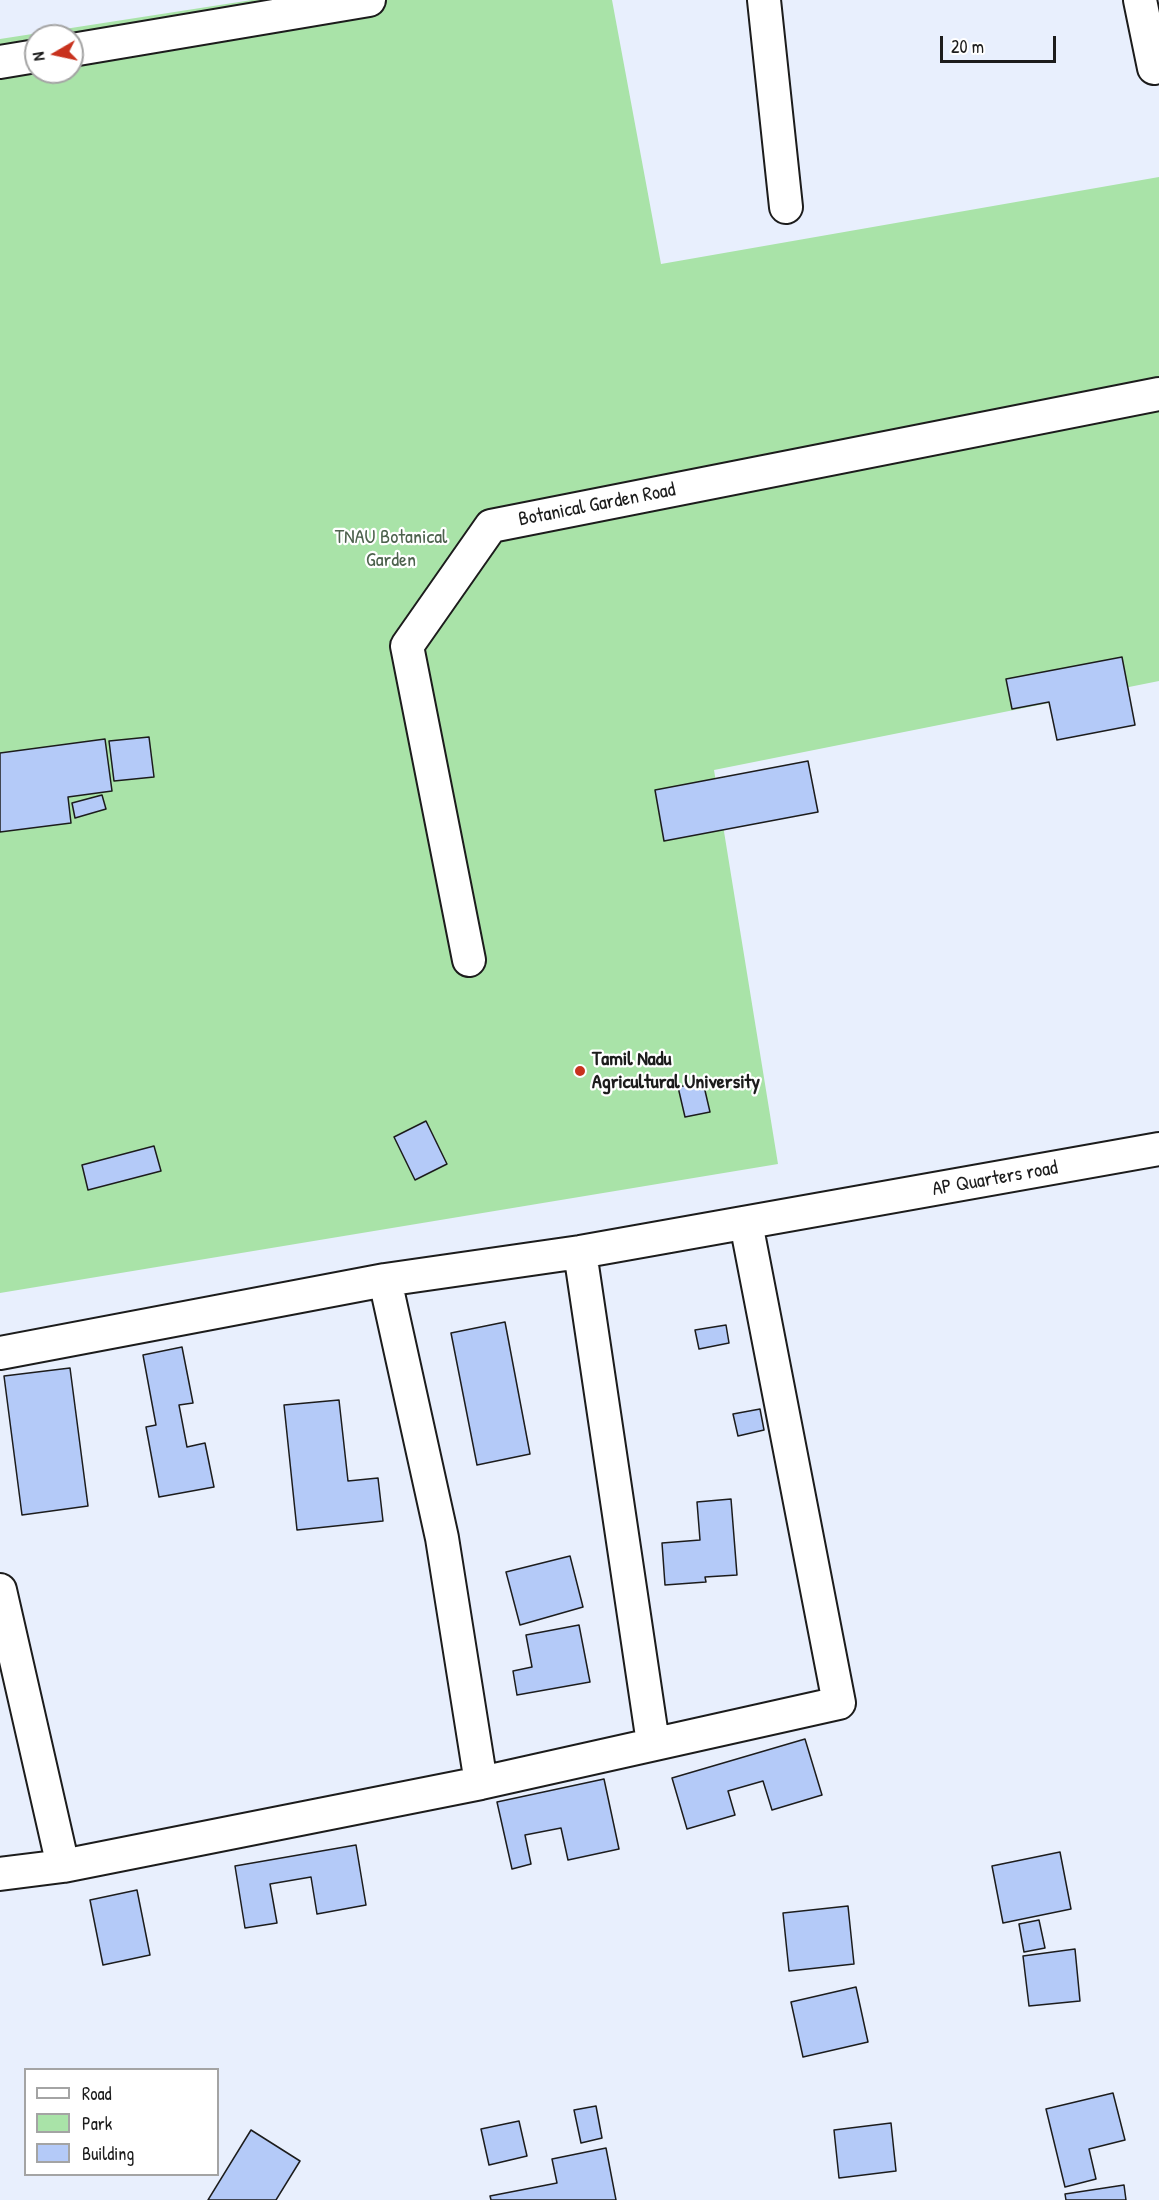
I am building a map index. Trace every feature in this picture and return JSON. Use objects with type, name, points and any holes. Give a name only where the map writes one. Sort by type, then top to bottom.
[{"type":"street","points":[[84,48],[369,0]]},
{"type":"street","points":[[764,0],[786,207]]},
{"type":"street","points":[[1140,0],[1154,68]]},
{"type":"street","points":[[0,63],[24,58]]},
{"type":"street","name":"Botanical Garden Road","points":[[469,960],[408,646],[491,526],[1159,394]]},
{"type":"street","name":"AP Quarters road","points":[[0,1353],[385,1280],[580,1252],[1159,1149]]},
{"type":"street","points":[[0,1874],[63,1866],[481,1783],[839,1703],[746,1223]]},
{"type":"street","points":[[580,1252],[653,1743]]},
{"type":"street","points":[[385,1280],[442,1538],[481,1783]]},
{"type":"street","points":[[0,1590],[63,1866]]},
{"type":"shaded area","name":"Tamil Nadu Agricultural University","points":[[0,0],[1159,0],[1159,2200],[0,2200]]},
{"type":"green space","name":"TNAU Botanical Garden","points":[[252,0],[612,0],[661,264],[1159,177],[1159,681],[714,770],[778,1164],[0,1293],[0,39],[24,35],[24,84],[84,84],[84,26]]},
{"type":"building","points":[[1122,657],[1135,725],[1057,740],[1049,702],[1012,709],[1006,679]]},
{"type":"building","points":[[149,737],[154,777],[114,781],[109,741]]},
{"type":"building","points":[[105,739],[112,791],[68,797],[71,823],[0,832],[0,753]]},
{"type":"building","points":[[808,761],[818,812],[664,841],[655,790]]},
{"type":"building","points":[[102,795],[106,809],[75,818],[72,803]]},
{"type":"building","points":[[703,1082],[710,1112],[685,1117],[678,1087]]},
{"type":"building","points":[[426,1121],[447,1164],[415,1180],[394,1137]]},
{"type":"building","points":[[154,1146],[161,1171],[88,1190],[82,1165]]},
{"type":"building","points":[[505,1322],[530,1454],[477,1465],[451,1333]]},
{"type":"building","points":[[726,1325],[729,1343],[699,1349],[695,1330]]},
{"type":"building","points":[[182,1347],[193,1403],[179,1405],[187,1447],[205,1443],[214,1487],[159,1497],[146,1427],[156,1425],[143,1355]]},
{"type":"building","points":[[70,1368],[88,1506],[22,1515],[4,1376]]},
{"type":"building","points":[[339,1400],[348,1481],[378,1478],[383,1521],[297,1530],[284,1405]]},
{"type":"building","points":[[760,1409],[764,1430],[738,1436],[733,1414]]},
{"type":"building","points":[[731,1499],[737,1575],[705,1577],[706,1582],[665,1585],[662,1543],[700,1540],[697,1502]]},
{"type":"building","points":[[570,1556],[583,1607],[520,1625],[506,1572]]},
{"type":"building","points":[[579,1625],[590,1682],[517,1695],[513,1671],[532,1667],[526,1635]]},
{"type":"building","points":[[805,1739],[822,1795],[772,1810],[763,1781],[728,1791],[735,1815],[687,1829],[672,1778]]},
{"type":"building","points":[[604,1779],[619,1849],[568,1860],[561,1828],[525,1835],[531,1864],[512,1869],[497,1802]]},
{"type":"building","points":[[356,1845],[366,1905],[317,1914],[311,1877],[270,1884],[277,1923],[245,1928],[235,1866]]},
{"type":"building","points":[[1060,1852],[1071,1909],[1003,1923],[992,1866]]},
{"type":"building","points":[[137,1890],[150,1955],[103,1965],[90,1900]]},
{"type":"building","points":[[848,1906],[854,1964],[789,1971],[783,1913]]},
{"type":"building","points":[[1039,1920],[1045,1948],[1024,1952],[1019,1924]]},
{"type":"building","points":[[1075,1949],[1080,2001],[1029,2006],[1023,1956]]},
{"type":"building","points":[[856,1987],[868,2042],[803,2057],[791,2002]]},
{"type":"building","points":[[1113,2093],[1125,2140],[1089,2149],[1096,2179],[1065,2187],[1046,2109]]},
{"type":"building","points":[[596,2106],[602,2138],[581,2143],[574,2110]]},
{"type":"building","points":[[519,2121],[527,2156],[489,2165],[481,2129]]},
{"type":"building","points":[[891,2123],[896,2171],[839,2178],[834,2130]]},
{"type":"building","points":[[251,2130],[300,2161],[276,2200],[208,2200]]},
{"type":"building","points":[[606,2148],[616,2200],[491,2200],[490,2196],[557,2183],[552,2159]]},
{"type":"building","points":[[1124,2185],[1126,2200],[1066,2200],[1065,2194]]},
{"type":"place","name":"Tamil Nadu Agricultural University","points":[[580,1071]]}]
